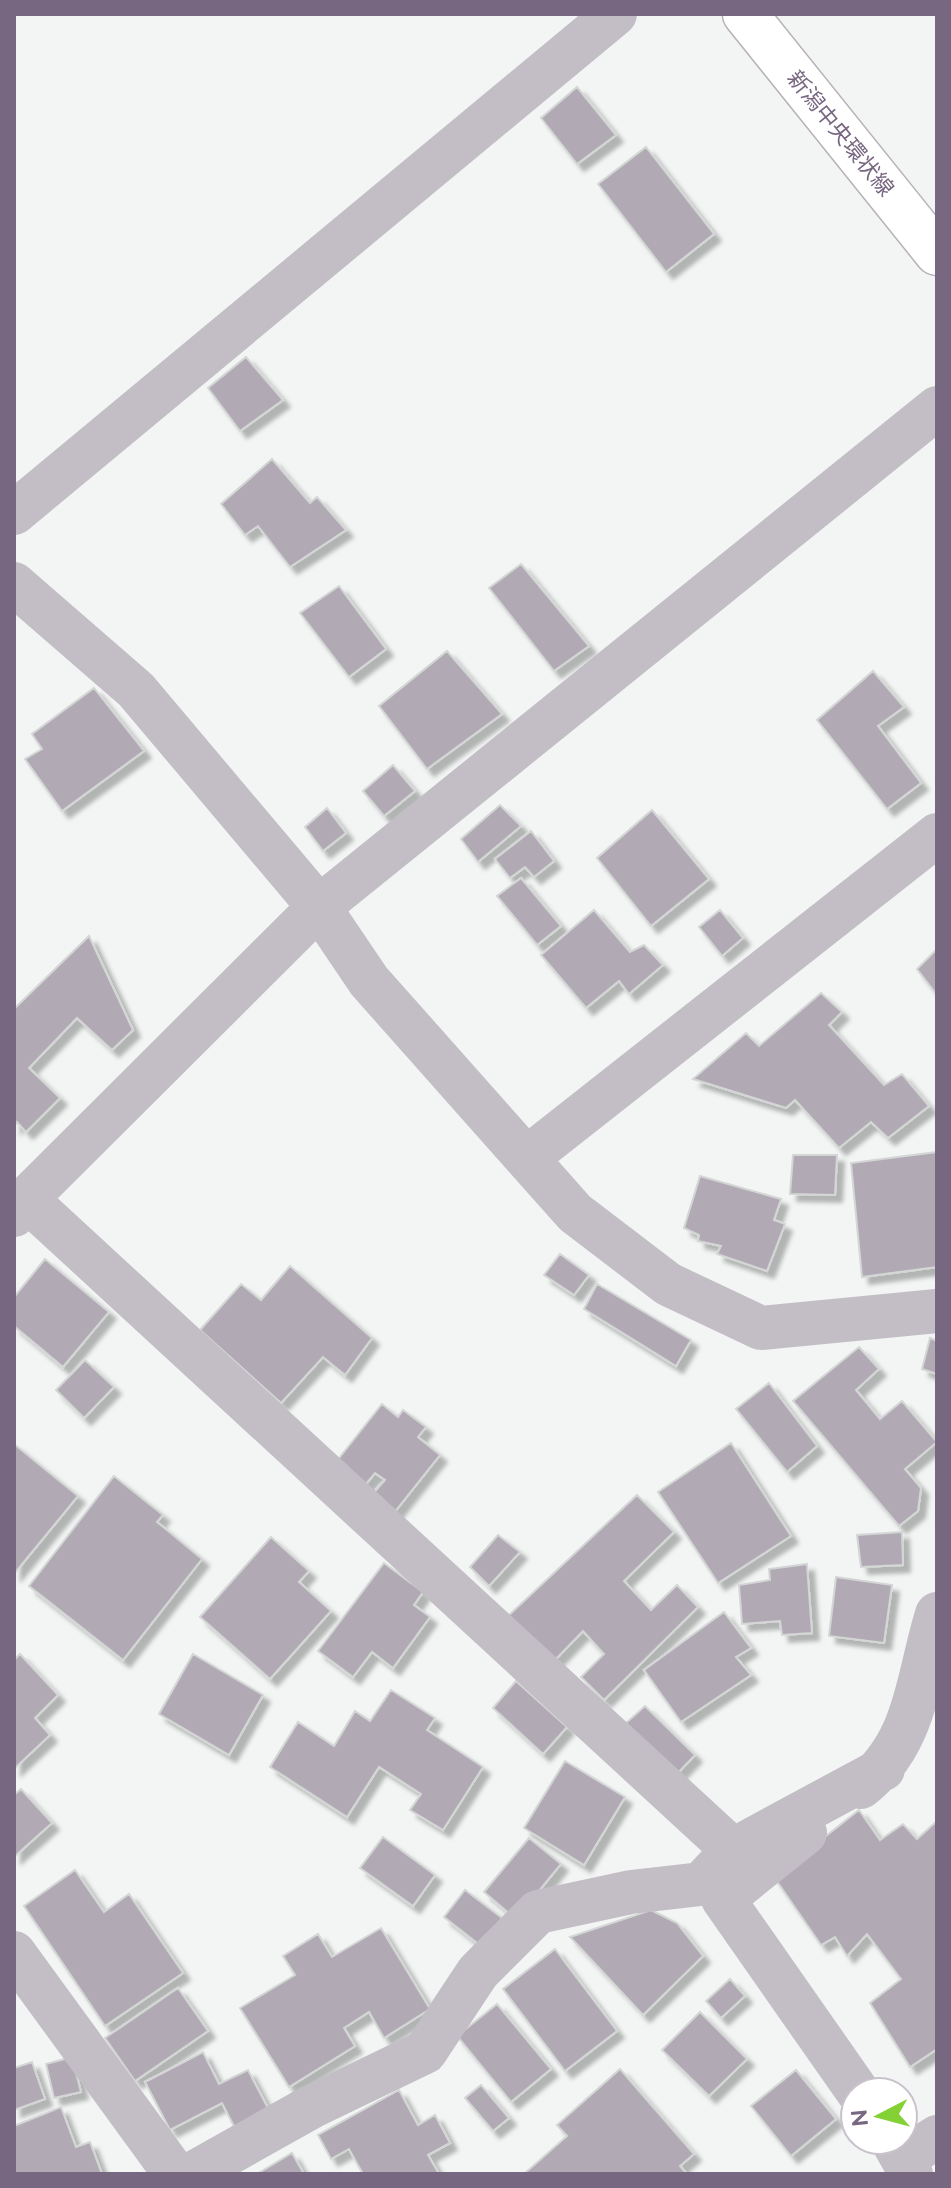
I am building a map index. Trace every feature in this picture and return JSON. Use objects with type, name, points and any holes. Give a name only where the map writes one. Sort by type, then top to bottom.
[{"type":"main road","name":"新潟中央環状線","points":[[745,14],[937,253]]},
{"type":"street","points":[[14,513],[615,14]]},
{"type":"street","points":[[733,1850],[20,1207],[319,907],[937,408]]},
{"type":"street","points":[[14,584],[136,690],[319,907],[369,981],[575,1213],[668,1284],[761,1328],[937,1311]]},
{"type":"street","points":[[528,1157],[937,835]]},
{"type":"street","points":[[847,2076],[723,1899],[883,1769],[916,1707],[937,1614]]},
{"type":"street","points":[[192,2174],[311,2107],[425,2052],[478,1972],[538,1912],[631,1892],[701,1884],[733,1850],[883,1769]]},
{"type":"street","points":[[14,1953],[175,2174]]},
{"type":"building","points":[[577,87],[616,135],[577,164],[541,118]]},
{"type":"building","points":[[646,147],[714,234],[666,272],[598,184]]},
{"type":"building","points":[[246,357],[283,400],[240,431],[208,388]]},
{"type":"building","points":[[272,459],[310,503],[317,497],[346,530],[290,567],[258,526],[245,535],[221,504]]},
{"type":"building","points":[[521,564],[589,646],[554,671],[489,588]]},
{"type":"building","points":[[339,586],[386,649],[349,677],[300,613]]},
{"type":"building","points":[[447,651],[502,714],[427,769],[379,706]]},
{"type":"building","points":[[873,671],[904,707],[878,726],[921,783],[887,809],[817,720]]},
{"type":"building","points":[[94,688],[144,751],[62,811],[25,759],[42,749],[32,734]]},
{"type":"building","points":[[393,765],[415,791],[384,816],[363,791]]},
{"type":"building","points":[[500,805],[521,826],[478,862],[461,839]]},
{"type":"building","points":[[327,808],[346,833],[323,851],[305,827]]},
{"type":"building","points":[[652,810],[709,879],[651,926],[597,858]]},
{"type":"building","points":[[531,831],[554,861],[534,877],[525,867],[510,878],[495,859]]},
{"type":"building","points":[[521,878],[561,926],[537,945],[497,896]]},
{"type":"building","points":[[594,910],[630,952],[644,945],[663,965],[629,994],[619,981],[586,1008],[541,955]]},
{"type":"building","points":[[720,910],[743,938],[722,956],[699,927]]},
{"type":"building","points":[[89,936],[133,1030],[112,1050],[77,1018],[29,1068],[60,1098],[26,1132],[17,1122],[14,1127],[14,1009]]},
{"type":"building","points":[[937,949],[937,995],[917,969]]},
{"type":"building","points":[[821,993],[842,1012],[829,1025],[884,1085],[902,1074],[929,1106],[888,1138],[871,1122],[839,1148],[795,1100],[786,1108],[693,1079],[746,1033],[759,1046]]},
{"type":"building","points":[[937,1152],[937,1267],[862,1277],[851,1163]]},
{"type":"building","points":[[793,1155],[837,1155],[835,1195],[790,1194]]},
{"type":"building","points":[[700,1176],[781,1199],[774,1220],[785,1224],[767,1271],[717,1254],[721,1246],[698,1241],[699,1235],[684,1228]]},
{"type":"building","points":[[560,1254],[589,1275],[574,1295],[544,1275]]},
{"type":"building","points":[[45,1259],[109,1312],[63,1367],[14,1326],[14,1297]]},
{"type":"building","points":[[290,1266],[372,1338],[345,1375],[323,1357],[281,1403],[200,1330],[241,1284],[261,1300]]},
{"type":"building","points":[[597,1284],[691,1340],[676,1366],[584,1309]]},
{"type":"building","points":[[930,1338],[937,1341],[937,1374],[922,1369]]},
{"type":"building","points":[[859,1347],[879,1369],[856,1390],[880,1419],[902,1401],[937,1442],[905,1469],[921,1488],[918,1511],[899,1526],[793,1401]]},
{"type":"building","points":[[85,1360],[114,1387],[84,1418],[56,1390]]},
{"type":"building","points":[[769,1383],[817,1446],[787,1472],[736,1409]]},
{"type":"building","points":[[382,1404],[398,1417],[403,1410],[426,1427],[418,1437],[440,1455],[393,1514],[371,1496],[385,1480],[375,1473],[361,1490],[332,1467]]},
{"type":"building","points":[[731,1443],[791,1536],[718,1583],[658,1492]]},
{"type":"building","points":[[14,1444],[78,1496],[14,1574]]},
{"type":"building","points":[[114,1476],[163,1515],[157,1522],[202,1559],[123,1660],[29,1586]]},
{"type":"building","points":[[637,1495],[674,1532],[624,1581],[651,1610],[677,1585],[698,1607],[604,1700],[581,1677],[604,1654],[583,1631],[553,1662],[507,1617]]},
{"type":"building","points":[[902,1532],[903,1565],[861,1567],[857,1535]]},
{"type":"building","points":[[498,1535],[520,1552],[489,1586],[470,1567]]},
{"type":"building","points":[[271,1537],[309,1571],[299,1582],[331,1611],[270,1679],[200,1617]]},
{"type":"building","points":[[384,1563],[423,1592],[414,1605],[430,1617],[393,1668],[372,1652],[353,1677],[318,1651]]},
{"type":"building","points":[[807,1564],[812,1633],[782,1635],[780,1621],[742,1624],[739,1585],[770,1580],[769,1569]]},
{"type":"building","points":[[836,1577],[892,1585],[884,1643],[829,1636]]},
{"type":"building","points":[[724,1612],[751,1648],[736,1657],[751,1675],[681,1722],[644,1670]]},
{"type":"building","points":[[20,1654],[58,1695],[35,1718],[50,1735],[14,1769],[14,1660]]},
{"type":"building","points":[[193,1654],[263,1695],[229,1755],[159,1714]]},
{"type":"building","points":[[516,1681],[567,1727],[543,1754],[493,1708]]},
{"type":"building","points":[[391,1690],[435,1718],[427,1730],[483,1767],[443,1830],[410,1810],[421,1794],[379,1767],[347,1817],[270,1767],[298,1722],[334,1746],[355,1711],[370,1721]]},
{"type":"building","points":[[645,1706],[695,1755],[676,1775],[626,1723]]},
{"type":"building","points":[[565,1761],[625,1797],[584,1865],[524,1828]]},
{"type":"building","points":[[21,1789],[52,1823],[14,1857],[14,1795]]},
{"type":"building","points":[[859,1810],[880,1840],[903,1824],[917,1839],[937,1821],[937,2049],[910,2067],[870,2003],[901,1979],[867,1934],[847,1956],[835,1937],[821,1945],[774,1877]]},
{"type":"building","points":[[383,1837],[435,1875],[413,1906],[360,1868]]},
{"type":"building","points":[[529,1838],[561,1864],[516,1919],[484,1892]]},
{"type":"building","points":[[75,1870],[104,1912],[129,1894],[183,1973],[105,2026],[24,1906]]},
{"type":"building","points":[[465,1890],[502,1918],[481,1946],[444,1917]]},
{"type":"building","points":[[651,1910],[677,1923],[703,1956],[643,2015],[570,1937]]},
{"type":"building","points":[[381,1928],[430,2009],[384,2038],[369,2012],[344,2028],[355,2046],[289,2087],[240,2008],[295,1975],[283,1956],[318,1934],[332,1957]]},
{"type":"building","points":[[555,1949],[617,2031],[565,2071],[503,1989]]},
{"type":"building","points":[[730,1979],[745,1996],[721,2018],[706,2001]]},
{"type":"building","points":[[178,1988],[208,2031],[135,2081],[105,2038]]},
{"type":"building","points":[[497,2004],[551,2069],[511,2102],[457,2036]]},
{"type":"building","points":[[700,2012],[747,2059],[709,2096],[662,2050]]},
{"type":"building","points":[[203,2052],[219,2084],[248,2070],[270,2112],[236,2130],[222,2103],[170,2130],[145,2082]]},
{"type":"building","points":[[72,2057],[81,2092],[54,2098],[46,2064]]},
{"type":"building","points":[[32,2062],[45,2099],[14,2110],[14,2068]]},
{"type":"building","points":[[620,2069],[694,2154],[680,2166],[687,2174],[524,2174],[567,2136],[557,2125]]},
{"type":"building","points":[[796,2070],[836,2119],[791,2156],[751,2106]]},
{"type":"building","points":[[481,2085],[509,2118],[493,2131],[465,2098]]},
{"type":"building","points":[[399,2090],[418,2125],[435,2115],[450,2143],[428,2155],[439,2174],[363,2174],[349,2149],[331,2159],[318,2135]]},
{"type":"building","points":[[61,2107],[76,2147],[90,2142],[102,2174],[14,2174],[14,2126]]},
{"type":"building","points":[[292,2153],[304,2174],[257,2174]]}]
